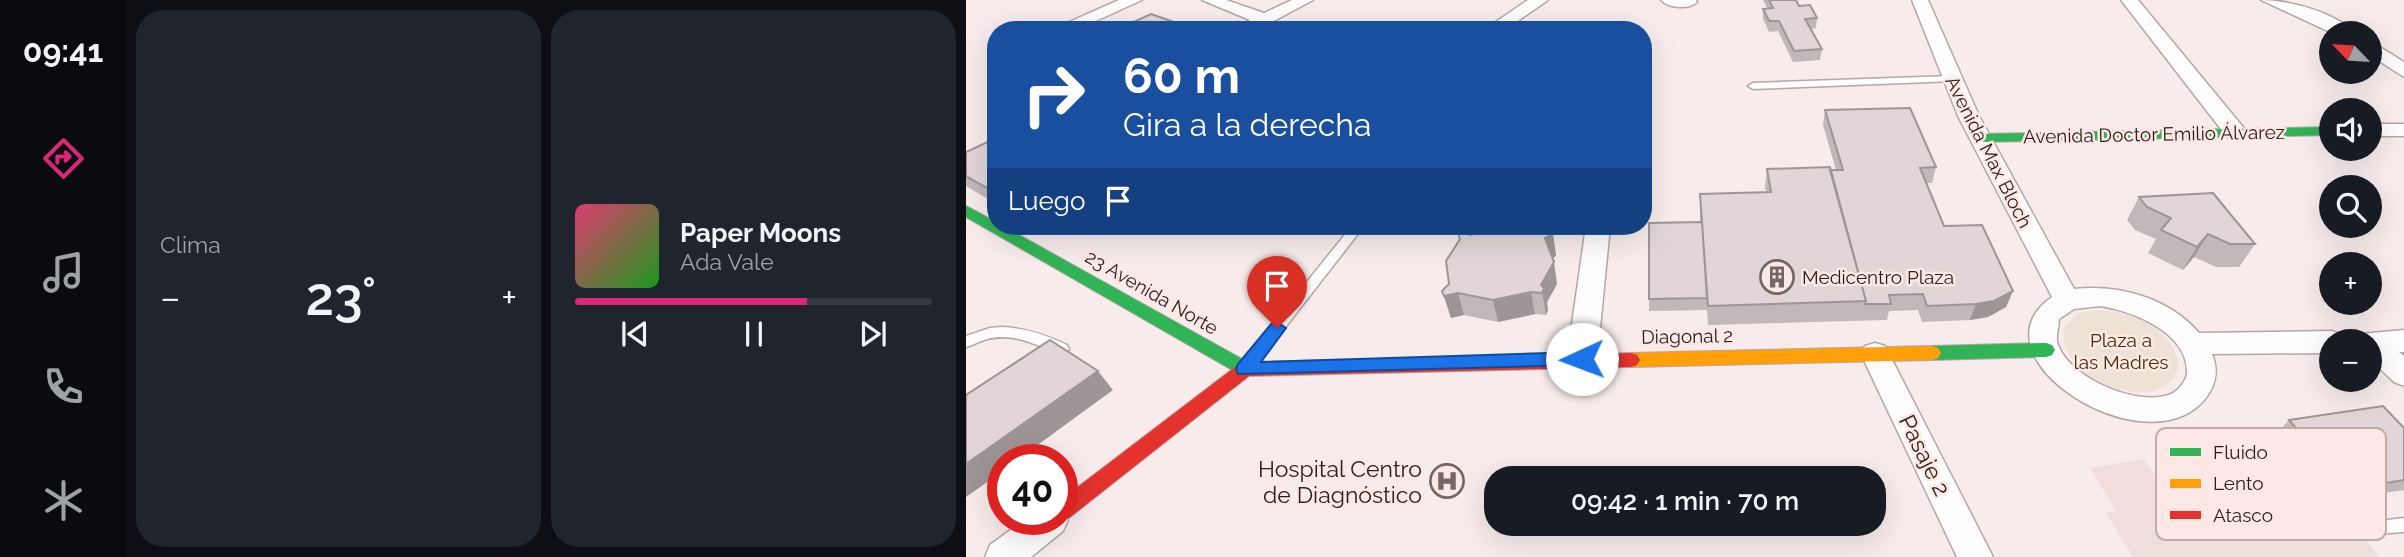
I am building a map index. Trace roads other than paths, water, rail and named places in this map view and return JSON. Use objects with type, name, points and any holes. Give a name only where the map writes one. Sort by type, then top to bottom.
[{"type":"street","points":[[1082,21],[1134,0]]},
{"type":"street","points":[[1210,0],[1265,19]]},
{"type":"street","points":[[1261,21],[1305,0]]},
{"type":"street","points":[[1507,21],[1540,0]]},
{"type":"street","points":[[1669,0],[1689,2]]},
{"type":"street","name":"Avenida Max Bloch","points":[[1920,0],[1978,138],[2067,300]]},
{"type":"street","points":[[2129,0],[2235,132]]},
{"type":"street","points":[[2269,0],[2322,21]]},
{"type":"street","points":[[2382,55],[2404,71]]},
{"type":"street","points":[[2382,130],[2404,130]]},
{"type":"street","name":"Avenida Doctor Emilio Álvarez","points":[[1978,138],[2319,131]]},
{"type":"street","name":"23 Avenida Norte","points":[[966,211],[987,223]]},
{"type":"street","name":"23 Avenida Norte","points":[[1008,235],[1245,369]]},
{"type":"street","points":[[1582,359],[1597,235]]},
{"type":"street","points":[[2088,296],[2126,300],[2163,318],[2191,344],[2202,372],[2198,390],[2184,402],[2162,409],[2120,405],[2092,394],[2068,378],[2046,350],[2043,323],[2051,309],[2067,300],[2088,296]]},
{"type":"street","points":[[2382,342],[2404,341]]},
{"type":"street","points":[[2191,344],[2319,342]]},
{"type":"street","name":"Diagonal 2","points":[[1245,369],[2046,350]]},
{"type":"street","points":[[2382,353],[2404,374]]},
{"type":"street","name":"Pasaje 2","points":[[1875,354],[1975,557]]},
{"type":"street","points":[[1078,499],[1245,369]]},
{"type":"street","points":[[1003,557],[1032,535]]},
{"type":"lane","points":[[1753,86],[1951,79]]},
{"type":"lane","points":[[1245,369],[1351,235]]},
{"type":"lane","points":[[966,342],[993,331],[1012,332],[1037,337],[1065,351]]},
{"type":"lane","points":[[2386,526],[2404,525]]},
{"type":"place","name":"Medicentro Plaza","points":[[1777,277]]},
{"type":"place","name":"Hospital Centro de Diagnóstico","points":[[1447,481]]},
{"type":"park label","name":"Plaza a las Madres","points":[[2121,351]]}]
